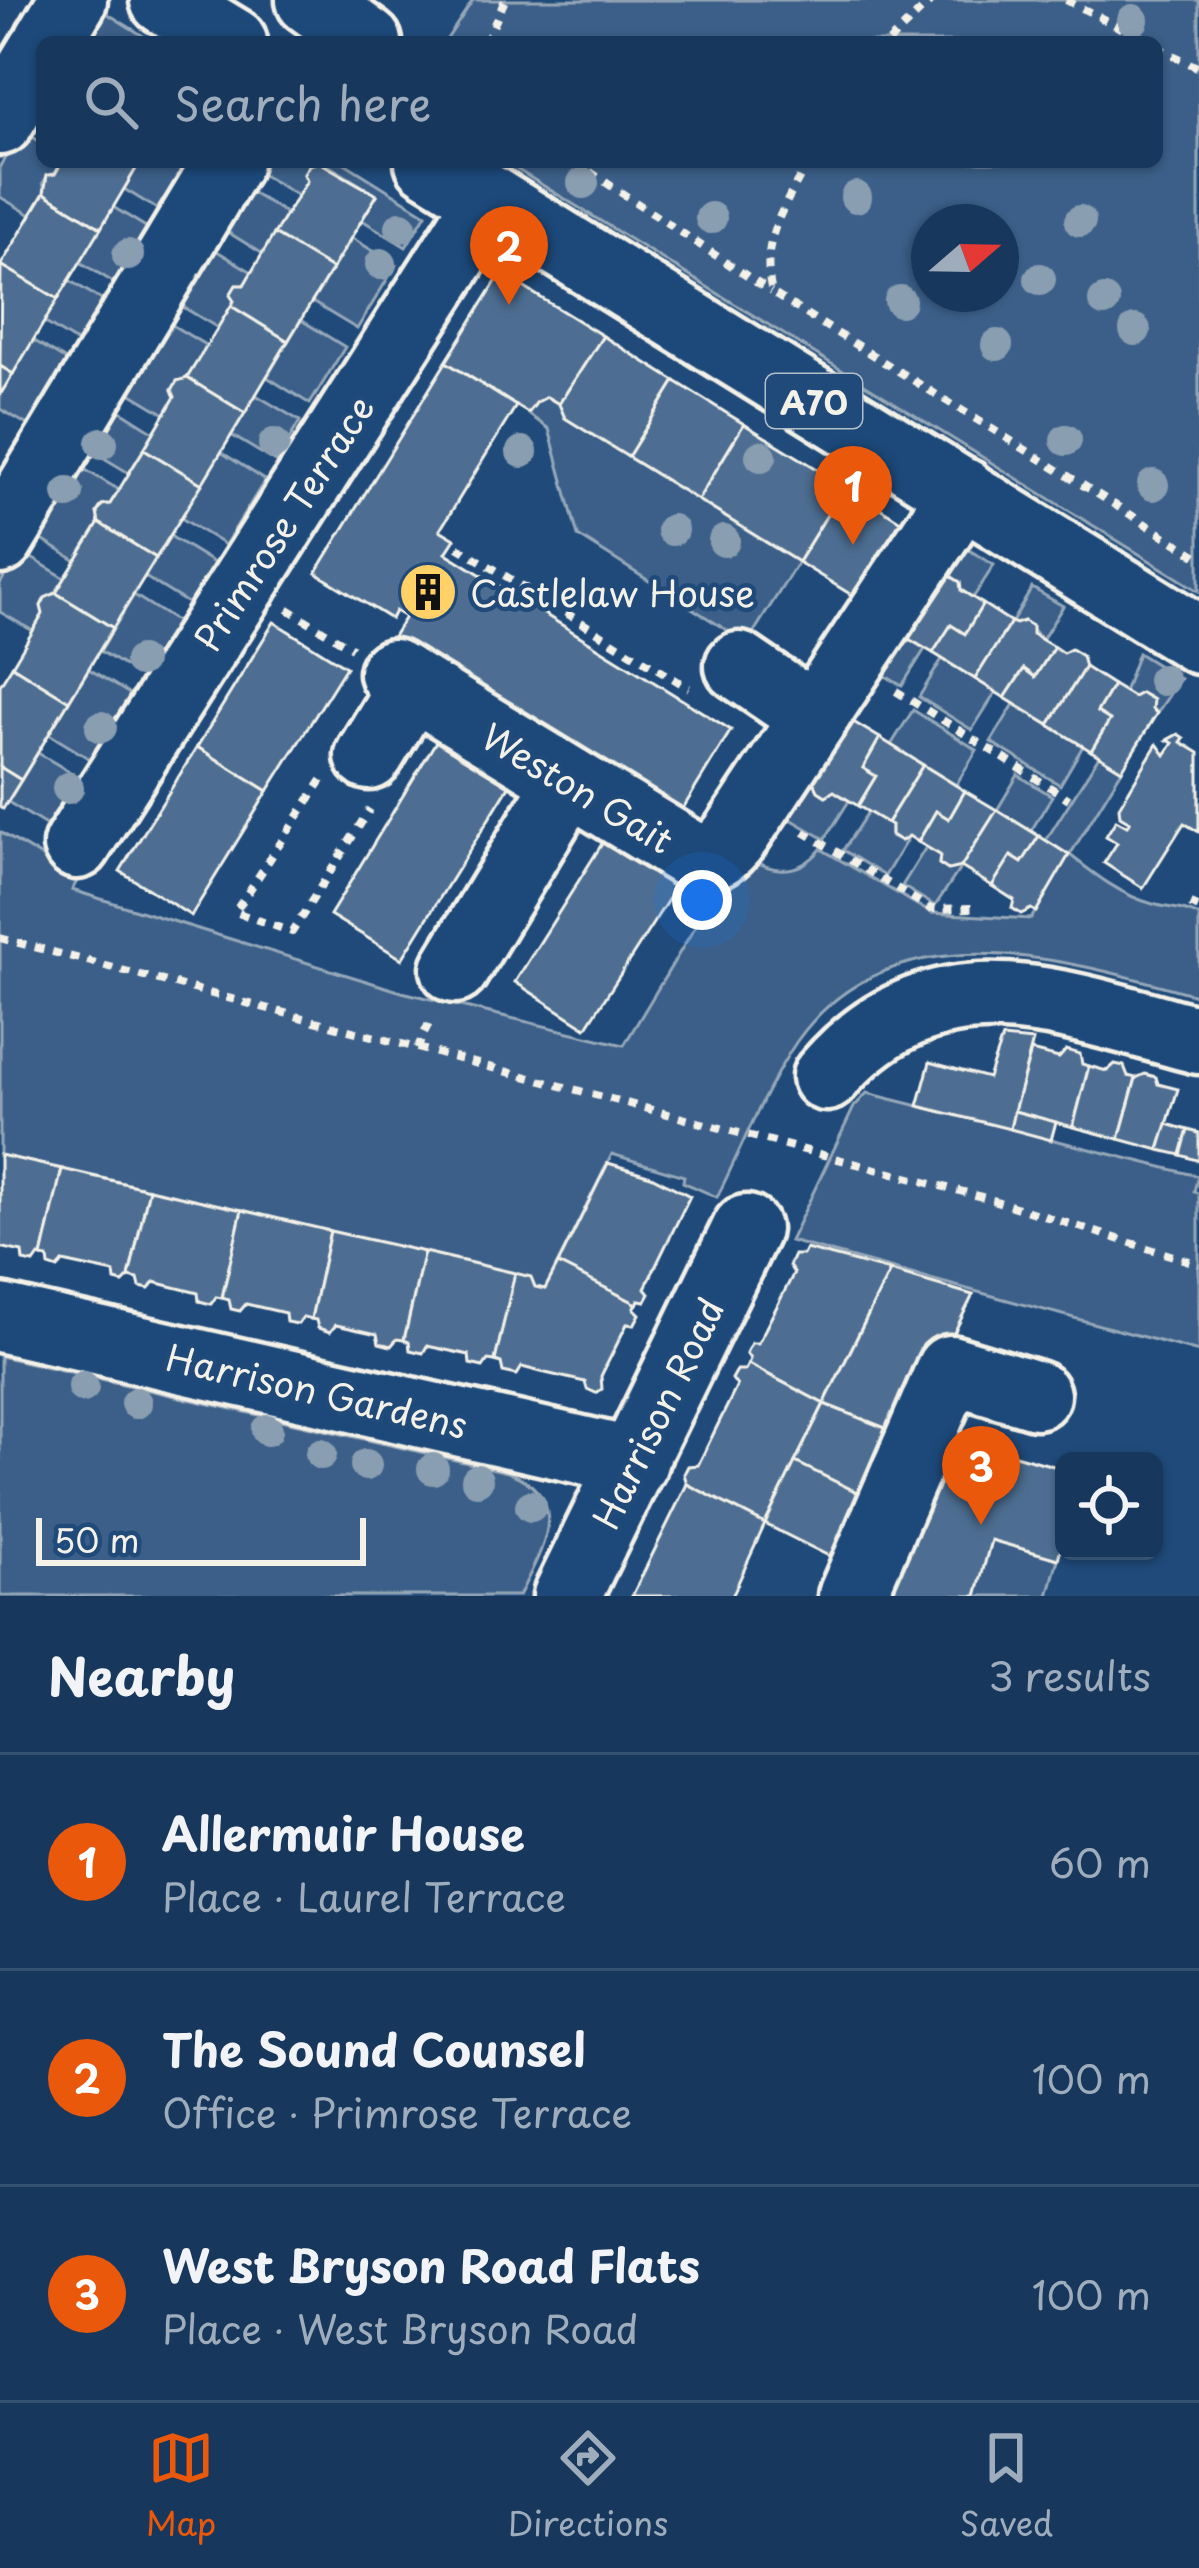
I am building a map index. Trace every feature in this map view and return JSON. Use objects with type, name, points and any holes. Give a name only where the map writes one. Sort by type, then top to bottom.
[{"type":"street","points":[[52,36],[73,0]]},
{"type":"street","points":[[164,0],[223,36]]},
{"type":"street","points":[[310,0],[360,36]]},
{"type":"street","points":[[0,121],[36,62]]},
{"type":"street","points":[[0,540],[224,168]]},
{"type":"street","name":"A70","points":[[438,168],[1199,640]]},
{"type":"street","name":"Primrose Terrace","points":[[77,845],[489,200]]},
{"type":"street","points":[[768,830],[826,731],[834,687],[963,492]]},
{"type":"street","points":[[360,773],[403,679]]},
{"type":"street","name":"Weston Gait","points":[[403,679],[691,855],[713,856],[727,848],[834,687]]},
{"type":"street","points":[[719,680],[834,687]]},
{"type":"street","points":[[454,969],[569,781]]},
{"type":"street","points":[[826,1077],[876,1030],[911,1010],[955,998],[1040,998],[1199,1040]]},
{"type":"street","name":"Harrison Road","points":[[567,1596],[746,1229]]},
{"type":"street","name":"Harrison Gardens","points":[[0,1318],[634,1462]]},
{"type":"street","points":[[852,1596],[950,1369],[1036,1395]]},
{"type":"path","points":[[489,36],[505,0]]},
{"type":"path","points":[[895,36],[932,0]]},
{"type":"path","points":[[1068,0],[1137,36]]},
{"type":"path","points":[[1163,50],[1199,68]]},
{"type":"path","points":[[584,168],[772,293],[1199,557]]},
{"type":"path","points":[[772,293],[766,248],[805,168]]},
{"type":"path","points":[[458,547],[719,680]]},
{"type":"path","points":[[245,582],[403,679]]},
{"type":"path","points":[[834,687],[871,676],[1069,799]]},
{"type":"path","points":[[360,773],[292,932],[236,912],[360,773]]},
{"type":"path","points":[[768,830],[931,909],[977,908]]},
{"type":"path","points":[[0,938],[986,1198],[1199,1264]]},
{"type":"shaded area","points":[[473,0],[1199,0],[1199,591],[515,168],[1163,168],[1163,36],[449,36]]},
{"type":"shaded area","points":[[97,7],[143,36],[80,36]]},
{"type":"shaded area","points":[[22,130],[36,139],[36,168],[58,168],[47,176],[46,190],[31,215],[0,197],[0,166]]},
{"type":"shaded area","points":[[136,168],[199,168],[170,217],[124,189]]},
{"type":"shaded area","points":[[307,168],[307,181],[298,196],[253,169]]},
{"type":"shaded area","points":[[333,168],[353,168],[426,214],[406,247],[362,220],[377,195]]},
{"type":"shaded area","points":[[242,187],[287,214],[263,254],[218,226]]},
{"type":"shaded area","points":[[113,207],[159,235],[126,290],[80,262]]},
{"type":"shaded area","points":[[352,238],[396,265],[357,329],[312,302]]},
{"type":"shaded area","points":[[207,245],[252,272],[244,285],[236,285],[230,295],[234,301],[218,328],[173,301]]},
{"type":"shaded area","points":[[69,280],[115,308],[89,350],[44,322]]},
{"type":"shaded area","points":[[162,319],[207,346],[185,381],[177,381],[165,414],[120,387]]},
{"type":"shaded area","points":[[301,320],[345,347],[310,404],[267,377]]},
{"type":"shaded area","points":[[33,340],[79,368],[40,432],[0,409],[0,395]]},
{"type":"shaded area","points":[[256,395],[300,421],[276,462],[231,435]]},
{"type":"shaded area","points":[[547,397],[559,404],[565,418],[798,562],[747,643],[578,536],[549,429],[528,414]]},
{"type":"shaded area","points":[[110,404],[154,432],[129,473],[84,446]]},
{"type":"shaded area","points":[[221,452],[265,480],[225,545],[181,518]]},
{"type":"shaded area","points":[[74,463],[119,490],[97,512],[99,523],[76,561],[31,533]]},
{"type":"shaded area","points":[[170,536],[214,563],[189,604],[145,577]]},
{"type":"shaded area","points":[[959,544],[994,565],[973,598],[961,590],[960,582],[951,576],[944,578]]},
{"type":"shaded area","points":[[20,551],[65,578],[53,597],[45,598],[33,631],[0,612],[0,584]]},
{"type":"shaded area","points":[[1032,588],[1063,606],[1042,640],[1024,621],[1012,622]]},
{"type":"shaded area","points":[[134,595],[177,622],[144,678],[100,651]]},
{"type":"shaded area","points":[[902,635],[925,649],[902,686],[879,672]]},
{"type":"shaded area","points":[[1138,653],[1180,679],[1157,713],[1152,699],[1124,692]]},
{"type":"shaded area","points":[[942,659],[996,692],[972,730],[919,697]]},
{"type":"shaded area","points":[[89,669],[133,696],[93,761],[49,734]]},
{"type":"shaded area","points":[[1014,704],[1083,746],[1060,785],[991,742]]},
{"type":"shaded area","points":[[913,710],[977,750],[956,785],[891,745]]},
{"type":"shaded area","points":[[38,753],[82,779],[52,829],[8,802]]},
{"type":"shaded area","points":[[1099,756],[1122,770],[1070,855],[1130,896],[1199,916],[1199,996],[1095,969],[985,954],[932,958],[882,972],[837,999],[797,1041],[717,1197],[683,1182],[684,1176],[612,1154],[545,1289],[535,1287],[530,1277],[0,1155],[0,832],[50,862],[85,867],[72,890],[402,992],[624,1045],[740,852],[782,869],[802,865],[821,849],[931,913],[1031,919],[1069,855],[1046,840]]},
{"type":"shaded area","points":[[1018,775],[1052,796],[1031,831],[997,810]]},
{"type":"shaded area","points":[[813,779],[825,796],[834,791],[849,801],[825,839],[789,818]]},
{"type":"shaded area","points":[[868,812],[891,825],[891,836],[901,841],[909,836],[885,876],[843,850]]},
{"type":"shaded area","points":[[926,847],[940,855],[939,864],[948,870],[961,867],[935,906],[902,886]]},
{"type":"shaded area","points":[[867,1093],[1198,1176],[1194,1191],[1199,1194],[1199,1352],[790,1241],[854,1107]]},
{"type":"shaded area","points":[[0,1356],[508,1472],[541,1496],[547,1511],[543,1543],[519,1596],[0,1596]]},
{"type":"shaded area","points":[[991,1540],[1058,1560],[1048,1596],[976,1596]]},
{"type":"building","points":[[58,168],[136,168],[101,228],[44,193],[47,175]]},
{"type":"building","points":[[307,168],[330,168],[377,195],[332,269],[274,234],[307,181]]},
{"type":"building","points":[[44,193],[101,228],[58,299],[1,265]]},
{"type":"building","points":[[274,234],[332,269],[288,341],[231,306],[230,295],[236,285],[244,285]]},
{"type":"building","points":[[1,265],[58,299],[13,374],[0,366]]},
{"type":"building","points":[[507,277],[603,336],[559,404],[547,397],[528,413],[446,362],[497,280]]},
{"type":"building","points":[[231,306],[288,341],[245,413],[187,378]]},
{"type":"building","points":[[603,336],[675,381],[628,457],[565,418],[559,404]]},
{"type":"building","name":"Castlelaw House","points":[[446,362],[516,406],[440,530],[455,539],[446,553],[731,730],[674,823],[387,646],[405,617],[395,611],[391,619],[316,573]]},
{"type":"building","points":[[0,366],[13,374],[0,395]]},
{"type":"building","points":[[187,378],[245,413],[202,484],[144,449],[175,397],[172,390],[177,381]]},
{"type":"building","points":[[675,381],[744,424],[698,500],[628,457]]},
{"type":"building","points":[[744,424],[845,486],[798,562],[698,500]]},
{"type":"building","points":[[144,449],[202,484],[156,558],[99,523],[97,513],[102,505],[110,504]]},
{"type":"building","points":[[845,486],[907,525],[863,602],[798,562]]},
{"type":"building","points":[[99,523],[156,558],[113,628],[56,593]]},
{"type":"building","points":[[950,576],[983,604],[965,634],[951,625],[933,653],[902,635]]},
{"type":"building","points":[[56,593],[113,628],[69,701],[12,666],[43,614],[45,598]]},
{"type":"building","points":[[983,604],[1011,622],[975,679],[933,653],[951,625],[965,634]]},
{"type":"building","points":[[274,622],[346,667],[268,791],[197,747]]},
{"type":"building","points":[[1011,622],[1032,626],[1032,634],[1054,647],[1035,677],[1024,669],[1005,698],[975,679]]},
{"type":"building","points":[[1054,647],[1082,656],[1085,667],[1049,725],[1005,698],[1024,669],[1035,677]]},
{"type":"building","points":[[12,666],[69,701],[21,780],[0,767],[0,685]]},
{"type":"building","points":[[1085,667],[1113,685],[1097,712],[1110,720],[1091,751],[1049,725]]},
{"type":"building","points":[[1113,685],[1133,697],[1141,693],[1153,700],[1152,709],[1157,713],[1122,770],[1091,751],[1110,720],[1097,712]]},
{"type":"building","points":[[850,720],[880,738],[863,768],[876,776],[858,806],[834,791],[826,796],[813,779]]},
{"type":"building","points":[[443,730],[516,775],[402,959],[330,915]]},
{"type":"building","points":[[1178,734],[1184,738],[1181,742],[1199,753],[1199,832],[1184,823],[1143,888],[1104,863],[1117,843],[1106,836],[1116,820],[1127,826],[1130,822],[1120,816],[1119,807],[1157,744],[1165,755],[1173,743],[1167,740]]},
{"type":"building","points":[[880,738],[923,765],[887,823],[858,806],[876,776],[863,768]]},
{"type":"building","points":[[197,747],[268,791],[191,916],[120,871]]},
{"type":"building","points":[[923,765],[965,791],[949,819],[936,811],[918,842],[909,836],[901,841],[891,835],[887,823]]},
{"type":"building","points":[[0,767],[21,780],[3,809],[0,807]]},
{"type":"building","points":[[965,791],[997,810],[961,867],[948,870],[939,864],[940,855],[918,842],[936,811],[949,819]]},
{"type":"building","points":[[997,810],[1039,836],[1022,863],[1011,856],[992,886],[961,867]]},
{"type":"building","points":[[610,831],[682,878],[586,1028],[515,982]]},
{"type":"building","points":[[1039,836],[1069,855],[1036,912],[1031,909],[1021,914],[1012,908],[1014,900],[992,886],[1011,856],[1022,863]]},
{"type":"building","points":[[1002,1038],[1033,1041],[1010,1129],[918,1106],[930,1062],[988,1078]]},
{"type":"building","points":[[1066,1050],[1080,1054],[1082,1064],[1089,1066],[1073,1127],[1014,1111],[1031,1051],[1059,1058]]},
{"type":"building","points":[[1115,1064],[1136,1078],[1119,1139],[1073,1127],[1089,1066],[1107,1071]]},
{"type":"building","points":[[1156,1077],[1158,1084],[1178,1089],[1159,1150],[1119,1139],[1136,1078]]},
{"type":"building","points":[[1014,1111],[1056,1122],[1051,1140],[1010,1129]]},
{"type":"building","points":[[1167,1124],[1188,1130],[1181,1155],[1159,1150]]},
{"type":"building","points":[[1188,1130],[1199,1133],[1199,1161],[1181,1155]]},
{"type":"building","points":[[0,1155],[62,1169],[42,1257],[34,1263],[23,1261],[22,1252],[0,1247]]},
{"type":"building","points":[[608,1163],[651,1176],[690,1196],[645,1288],[650,1294],[637,1304],[558,1264]]},
{"type":"building","points":[[62,1169],[149,1189],[129,1277],[123,1283],[115,1281],[114,1273],[63,1262],[58,1269],[42,1257]]},
{"type":"building","points":[[149,1189],[242,1210],[222,1298],[216,1297],[211,1304],[199,1301],[198,1293],[154,1282],[149,1289],[140,1287],[138,1279],[129,1277]]},
{"type":"building","points":[[242,1210],[330,1231],[311,1319],[286,1322],[285,1313],[246,1304],[240,1311],[231,1309],[229,1300],[222,1298]]},
{"type":"building","points":[[330,1231],[424,1252],[404,1340],[397,1339],[391,1346],[379,1343],[377,1334],[336,1325],[330,1332],[311,1319]]},
{"type":"building","points":[[806,1249],[890,1271],[824,1404],[748,1364],[746,1353],[751,1343],[758,1343],[794,1273],[789,1266],[794,1255],[803,1255]]},
{"type":"building","points":[[424,1252],[515,1273],[495,1361],[488,1360],[483,1367],[470,1364],[469,1355],[427,1346],[423,1353],[410,1350],[404,1340]]},
{"type":"building","points":[[558,1264],[637,1304],[634,1308],[640,1314],[634,1325],[627,1324],[601,1376],[602,1389],[596,1393],[585,1382],[522,1367],[517,1375],[503,1372],[501,1363],[495,1361],[515,1273],[531,1277],[535,1287],[545,1289]]},
{"type":"building","points":[[890,1271],[973,1295],[903,1435],[824,1404]]},
{"type":"building","points":[[748,1364],[824,1404],[765,1524],[687,1484],[684,1474],[688,1466],[698,1465],[737,1386],[732,1379]]},
{"type":"building","points":[[824,1404],[903,1435],[869,1498],[795,1462]]},
{"type":"building","points":[[945,1435],[1055,1466],[1055,1558],[991,1540],[976,1596],[867,1596]]},
{"type":"building","points":[[795,1462],[869,1498],[839,1561],[765,1524]]},
{"type":"building","points":[[687,1484],[765,1524],[732,1596],[632,1596]]},
{"type":"place","name":"The Sound Counsel","points":[[509,305]]},
{"type":"place","name":"Allermuir House","points":[[853,545]]},
{"type":"place","name":"Castlelaw House","points":[[428,592]]},
{"type":"place","name":"West Bryson Road Flats","points":[[981,1525]]}]
